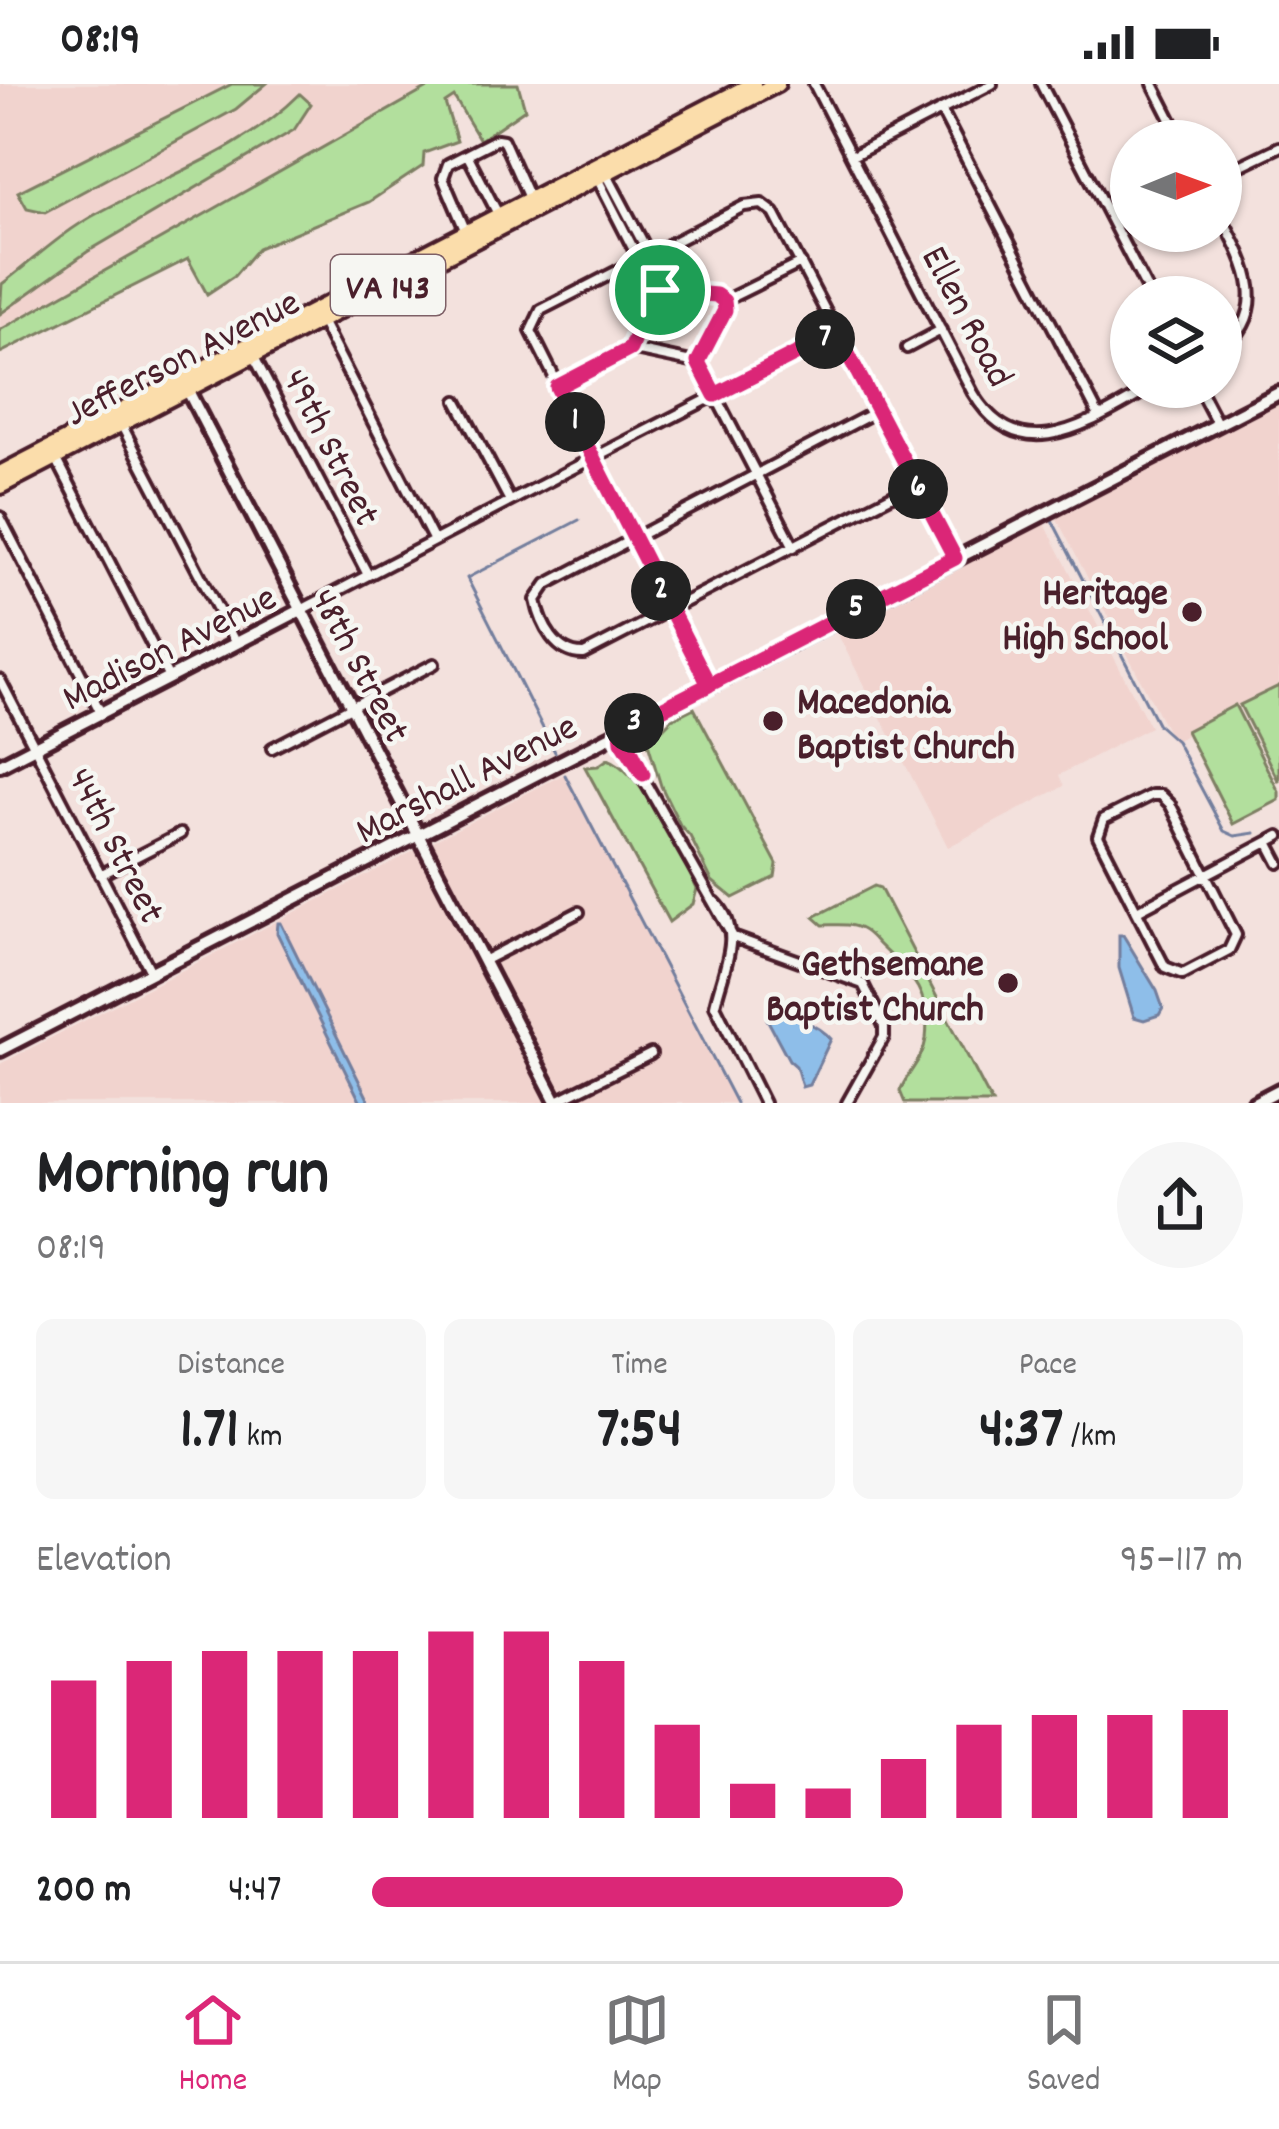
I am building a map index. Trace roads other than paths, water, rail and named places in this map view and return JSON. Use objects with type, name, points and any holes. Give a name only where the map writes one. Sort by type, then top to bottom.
[{"type":"main road","name":"Jefferson Avenue","points":[[318,315],[466,232],[501,220],[530,199],[599,170],[753,84]]},
{"type":"main road","name":"Jefferson Avenue","points":[[0,486],[53,453],[501,220],[777,84]]},
{"type":"main road","name":"Jefferson Avenue","points":[[0,473],[53,453]]},
{"type":"street","name":"Ellen Road","points":[[814,84],[978,402],[1007,428],[1045,436],[1115,408]]},
{"type":"street","points":[[851,156],[992,84]]},
{"type":"street","points":[[1041,84],[1140,276]]},
{"type":"street","points":[[1153,84],[1171,120]]},
{"type":"street","points":[[940,110],[1100,416]]},
{"type":"street","points":[[466,232],[443,172],[451,162],[482,145],[503,140],[530,199]]},
{"type":"street","points":[[1242,166],[1279,147]]},
{"type":"street","points":[[468,156],[501,220]]},
{"type":"street","points":[[599,170],[667,288]]},
{"type":"street","points":[[599,170],[656,293]]},
{"type":"street","points":[[709,685],[532,337],[532,321],[541,310],[638,259],[750,204],[762,204],[774,213],[955,558]]},
{"type":"street","points":[[1239,252],[1251,294],[1242,327]]},
{"type":"street","points":[[724,301],[801,263]]},
{"type":"street","points":[[557,387],[630,349],[656,293],[667,288],[716,295],[724,301],[725,310],[698,362]]},
{"type":"street","points":[[318,315],[434,541]]},
{"type":"street","points":[[907,348],[941,330]]},
{"type":"street","name":"Madison Avenue","points":[[0,765],[837,333]]},
{"type":"street","points":[[630,349],[698,362]]},
{"type":"street","name":"49th Street","points":[[251,350],[368,575]]},
{"type":"street","points":[[698,362],[794,548]]},
{"type":"street","name":"48th Street","points":[[185,384],[557,1102]]},
{"type":"street","name":"Marshall Avenue","points":[[0,1050],[1279,393]]},
{"type":"street","points":[[458,401],[510,501]]},
{"type":"street","points":[[1209,408],[1218,425]]},
{"type":"street","points":[[878,411],[547,584],[536,600],[558,646],[568,653],[584,654],[916,483]]},
{"type":"street","points":[[119,418],[236,644]]},
{"type":"street","points":[[53,453],[169,678]]},
{"type":"street","points":[[0,518],[101,713]]},
{"type":"street","points":[[272,748],[434,664]]},
{"type":"street","name":"44th Street","points":[[0,680],[151,972]]},
{"type":"street","points":[[621,730],[622,741],[714,901],[726,931],[863,984],[884,1026],[884,1037],[847,1103]]},
{"type":"street","points":[[1151,795],[1161,795],[1207,874],[1236,939],[1229,950],[1178,974],[1165,967],[1098,836],[1101,823],[1151,795]]},
{"type":"street","points":[[100,875],[180,834]]},
{"type":"street","points":[[1137,911],[1279,836]]},
{"type":"street","points":[[1268,842],[1279,862]]},
{"type":"street","points":[[483,961],[580,913]]},
{"type":"street","points":[[733,937],[715,1005],[764,1103]]},
{"type":"street","points":[[557,1102],[651,1054]]},
{"type":"street","points":[[1254,1103],[1279,1090]]},
{"type":"water","points":[[278,923],[370,1103],[361,1103],[277,933]]},
{"type":"water","points":[[1119,935],[1157,991],[1163,1008],[1159,1015],[1144,1020],[1134,1017],[1119,968]]},
{"type":"water","points":[[770,1014],[803,1021],[831,1039],[809,1085],[802,1087],[796,1066],[767,1019]]},
{"type":"waterway","points":[[555,752],[467,578],[579,520]]},
{"type":"waterway","points":[[1052,520],[1158,725],[1176,741],[1224,831],[1235,836],[1255,833]]},
{"type":"waterway","points":[[565,775],[736,1103]]},
{"type":"place","name":"Heritage High School","points":[[1192,612]]},
{"type":"place","name":"Macedonia Baptist Church","points":[[773,721]]},
{"type":"place","name":"Gethsemane Baptist Church","points":[[1008,983]]}]
